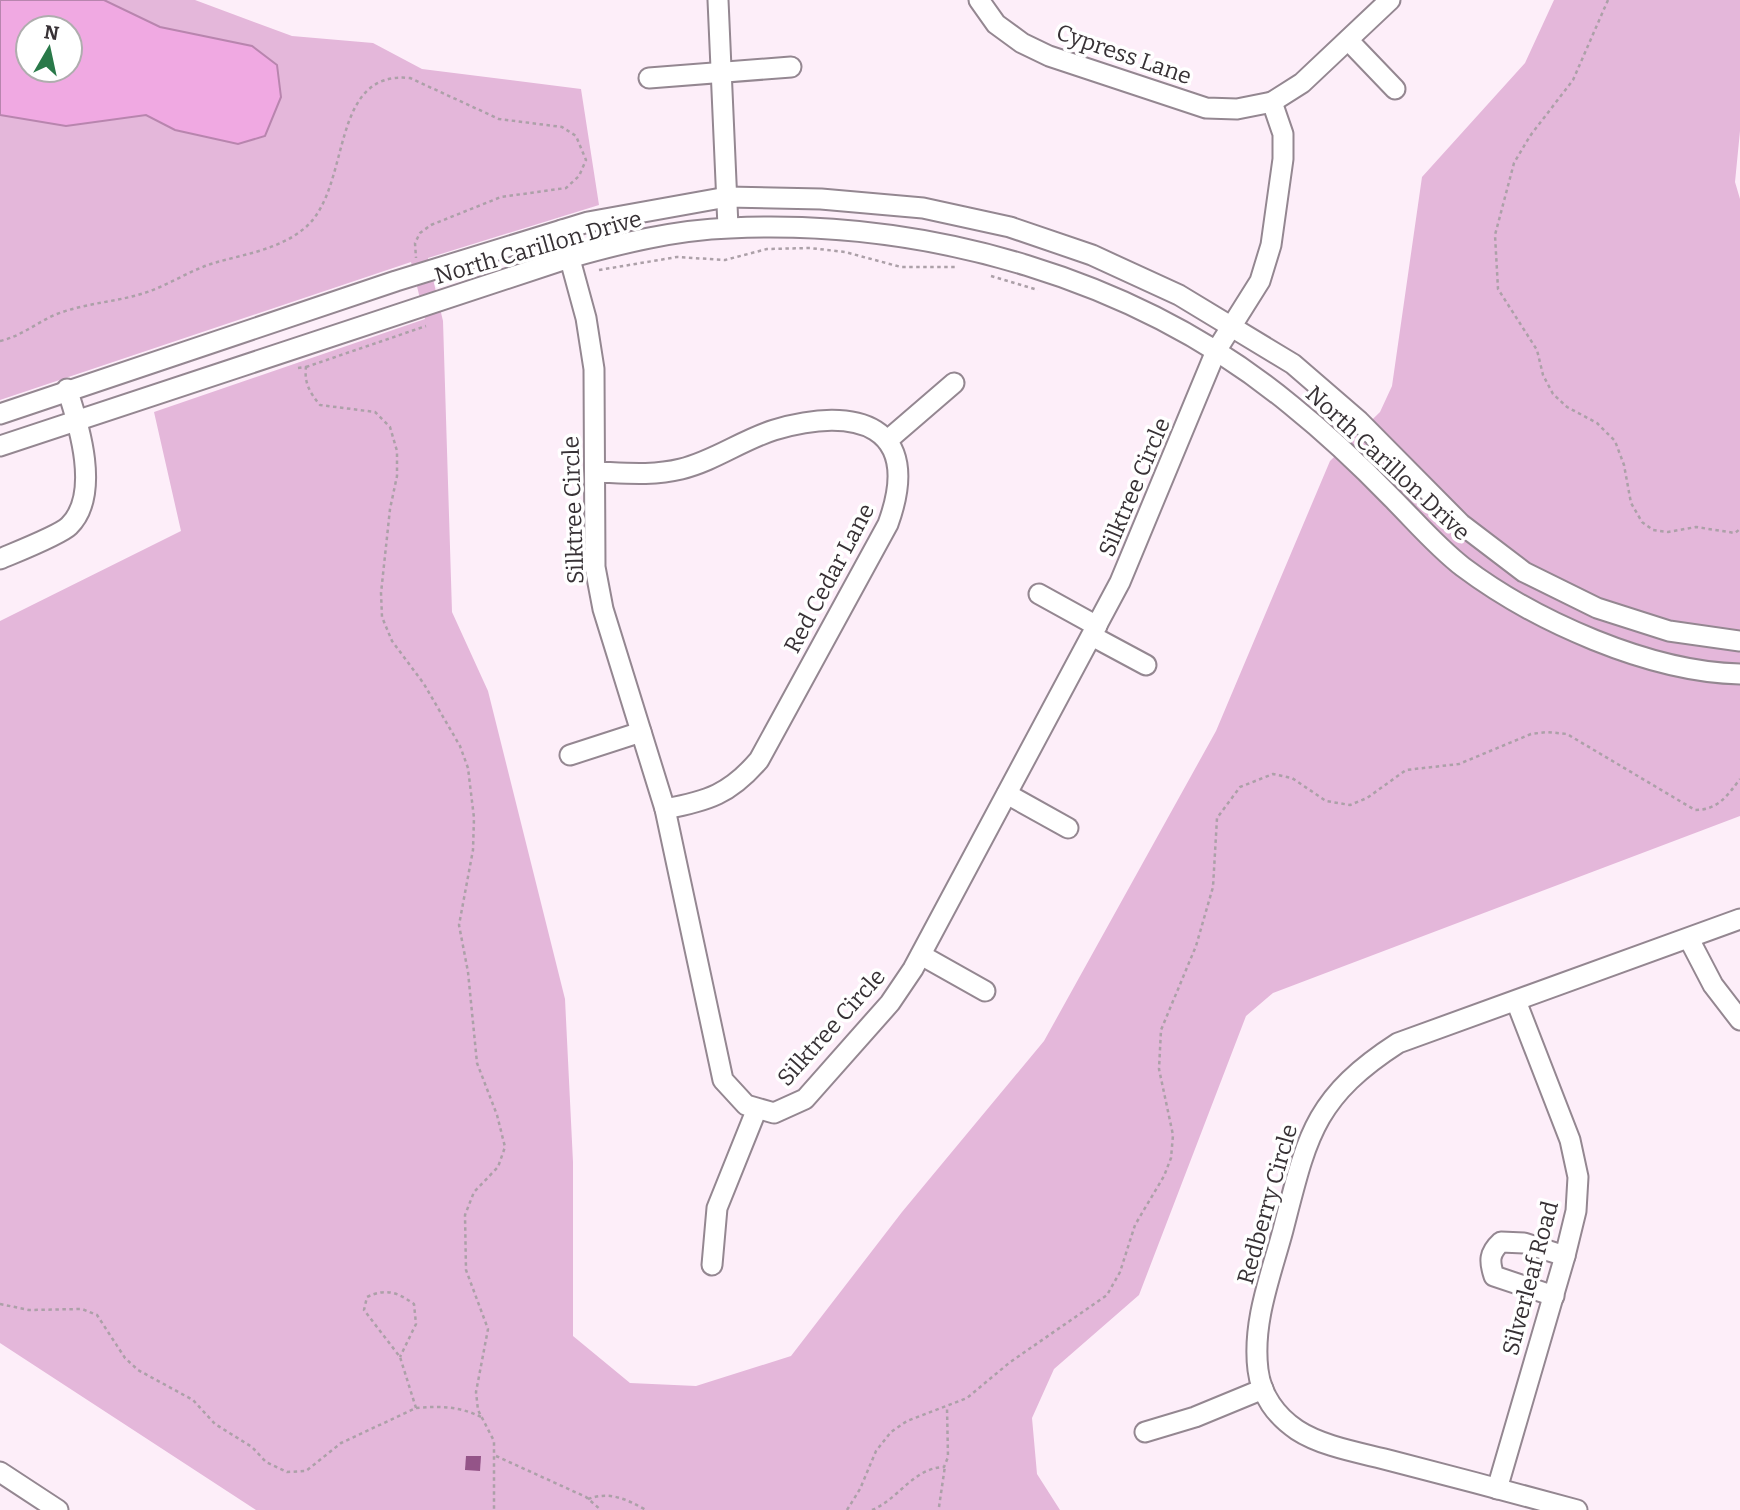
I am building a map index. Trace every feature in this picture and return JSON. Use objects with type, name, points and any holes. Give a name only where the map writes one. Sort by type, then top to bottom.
[{"type":"street","points":[[718,0],[728,228]]},
{"type":"street","name":"Cypress Lane","points":[[979,0],[996,24],[1022,43],[1049,56],[1206,108],[1237,109],[1272,102]]},
{"type":"street","points":[[1272,102],[1302,83],[1390,0]]},
{"type":"street","points":[[1348,40],[1395,89]]},
{"type":"street","points":[[649,78],[720,70],[791,67]]},
{"type":"street","name":"Silktree Circle","points":[[562,230],[586,318],[594,369],[595,567],[603,609],[665,809],[723,1080],[733,1094],[756,1111],[774,1113],[805,1099],[890,1003],[920,956],[1121,582],[1216,351],[1260,281],[1271,246],[1283,134],[1272,102]]},
{"type":"street","name":"North Carillon Drive","points":[[0,414],[67,389],[562,230],[649,209],[727,197],[821,199],[923,208],[1010,227],[1092,254],[1179,295],[1293,364],[1359,421],[1461,524],[1524,572],[1597,608],[1669,631],[1740,641]]},
{"type":"street","name":"North Carillon Drive","points":[[0,446],[569,258],[636,239],[728,228],[814,229],[892,235],[969,247],[1132,305],[1216,351],[1288,402],[1346,451],[1461,566],[1522,605],[1587,637],[1660,661],[1740,674]]},
{"type":"street","points":[[596,472],[646,474],[681,469],[778,429],[836,420],[856,422],[873,428],[889,439],[954,383]]},
{"type":"street","points":[[0,559],[69,526],[77,512],[86,471],[77,419],[67,389]]},
{"type":"street","name":"Red Cedar Lane","points":[[665,809],[706,802],[727,790],[759,760],[888,524],[898,498],[899,470],[896,453],[889,439]]},
{"type":"street","points":[[1040,594],[1146,665]]},
{"type":"street","points":[[570,755],[641,732]]},
{"type":"street","points":[[1007,794],[1068,828]]},
{"type":"street","name":"Redberry Circle","points":[[1577,1510],[1337,1446],[1298,1431],[1273,1411],[1258,1370],[1259,1319],[1301,1162],[1314,1124],[1339,1090],[1366,1065],[1398,1043],[1740,919]]},
{"type":"street","points":[[1689,939],[1713,985],[1740,1020]]},
{"type":"street","points":[[920,956],[985,991]]},
{"type":"street","name":"Silverleaf Road","points":[[1497,1489],[1565,1256],[1576,1211],[1578,1177],[1570,1140],[1516,1002]]},
{"type":"street","points":[[712,1265],[717,1208],[756,1111]]},
{"type":"street","points":[[1553,1296],[1494,1276],[1489,1261],[1494,1248],[1502,1242],[1524,1242],[1565,1256]]},
{"type":"street","points":[[1145,1432],[1195,1417],[1263,1389]]},
{"type":"street","points":[[0,1472],[58,1510]]},
{"type":"path","points":[[1608,0],[1573,80],[1530,136],[1514,163],[1495,234],[1498,289],[1537,350],[1543,375],[1553,394],[1567,407],[1597,424],[1615,441],[1624,465],[1631,503],[1642,522],[1653,530],[1668,532],[1696,527],[1735,533],[1740,529]]},
{"type":"path","points":[[0,341],[28,331],[55,314],[94,302],[148,292],[192,271],[281,243],[298,234],[310,223],[330,189],[352,110],[365,92],[380,81],[396,77],[410,78],[499,119],[562,127],[576,136],[586,160],[579,176],[566,188],[501,197],[431,225],[420,233],[415,243],[418,264]]},
{"type":"path","points":[[591,270],[677,257],[725,260],[755,251],[799,248],[845,251],[901,267],[962,267]]},
{"type":"path","points":[[989,275],[1044,291]]},
{"type":"path","points":[[289,370],[306,367],[305,377],[310,392],[320,405],[374,412],[390,427],[397,451],[397,476],[390,509],[382,617],[392,641],[424,684],[454,736],[468,768],[474,818],[473,850],[459,925],[468,972],[477,1063],[505,1147],[498,1167],[474,1192],[465,1215],[466,1270],[488,1329],[476,1392],[482,1417],[494,1441],[494,1510]]},
{"type":"path","points":[[847,1510],[860,1489],[876,1451],[891,1432],[907,1421],[947,1408],[967,1398],[1009,1363],[1107,1295],[1120,1272],[1135,1225],[1164,1176],[1171,1158],[1172,1135],[1158,1069],[1161,1030],[1196,946],[1213,887],[1217,818],[1240,787],[1273,774],[1292,778],[1326,801],[1350,805],[1367,798],[1406,770],[1459,764],[1531,734],[1547,732],[1567,734],[1695,810],[1708,810],[1721,803],[1740,779]]},
{"type":"path","points":[[400,1357],[416,1324],[414,1304],[398,1293],[380,1291],[367,1297],[364,1310],[400,1357],[416,1408]]},
{"type":"path","points":[[0,1304],[29,1310],[82,1309],[97,1315],[125,1358],[138,1370],[193,1400],[215,1424],[252,1447],[266,1462],[287,1472],[306,1471],[341,1443],[416,1408],[457,1408],[482,1417]]},
{"type":"path","points":[[939,1507],[948,1447],[947,1408]]},
{"type":"path","points":[[495,1456],[588,1499],[601,1510]]},
{"type":"path","points":[[872,1510],[881,1506],[928,1468],[944,1466]]},
{"type":"path","points":[[588,1499],[601,1494],[614,1496],[646,1510]]},
{"type":"shaded area","points":[[0,0],[195,0],[292,36],[373,43],[422,69],[581,89],[599,205],[428,258],[443,321],[452,612],[488,691],[565,999],[573,1162],[573,1336],[630,1383],[696,1386],[791,1356],[902,1212],[1044,1041],[1216,731],[1330,461],[1380,412],[1392,386],[1422,177],[1525,63],[1554,0],[1740,0],[1740,131],[1735,182],[1740,199],[1740,816],[1273,993],[1246,1016],[1139,1295],[1054,1369],[1032,1418],[1037,1474],[1060,1510],[256,1510],[0,1343],[0,621],[181,531],[154,412],[425,319],[411,262],[0,400]]},
{"type":"shaded area","points":[[0,0],[104,0],[160,27],[252,46],[277,65],[281,97],[265,136],[238,144],[175,130],[146,115],[66,126],[0,115]]},
{"type":"building","points":[[466,1456],[481,1456],[480,1471],[465,1470]]}]
